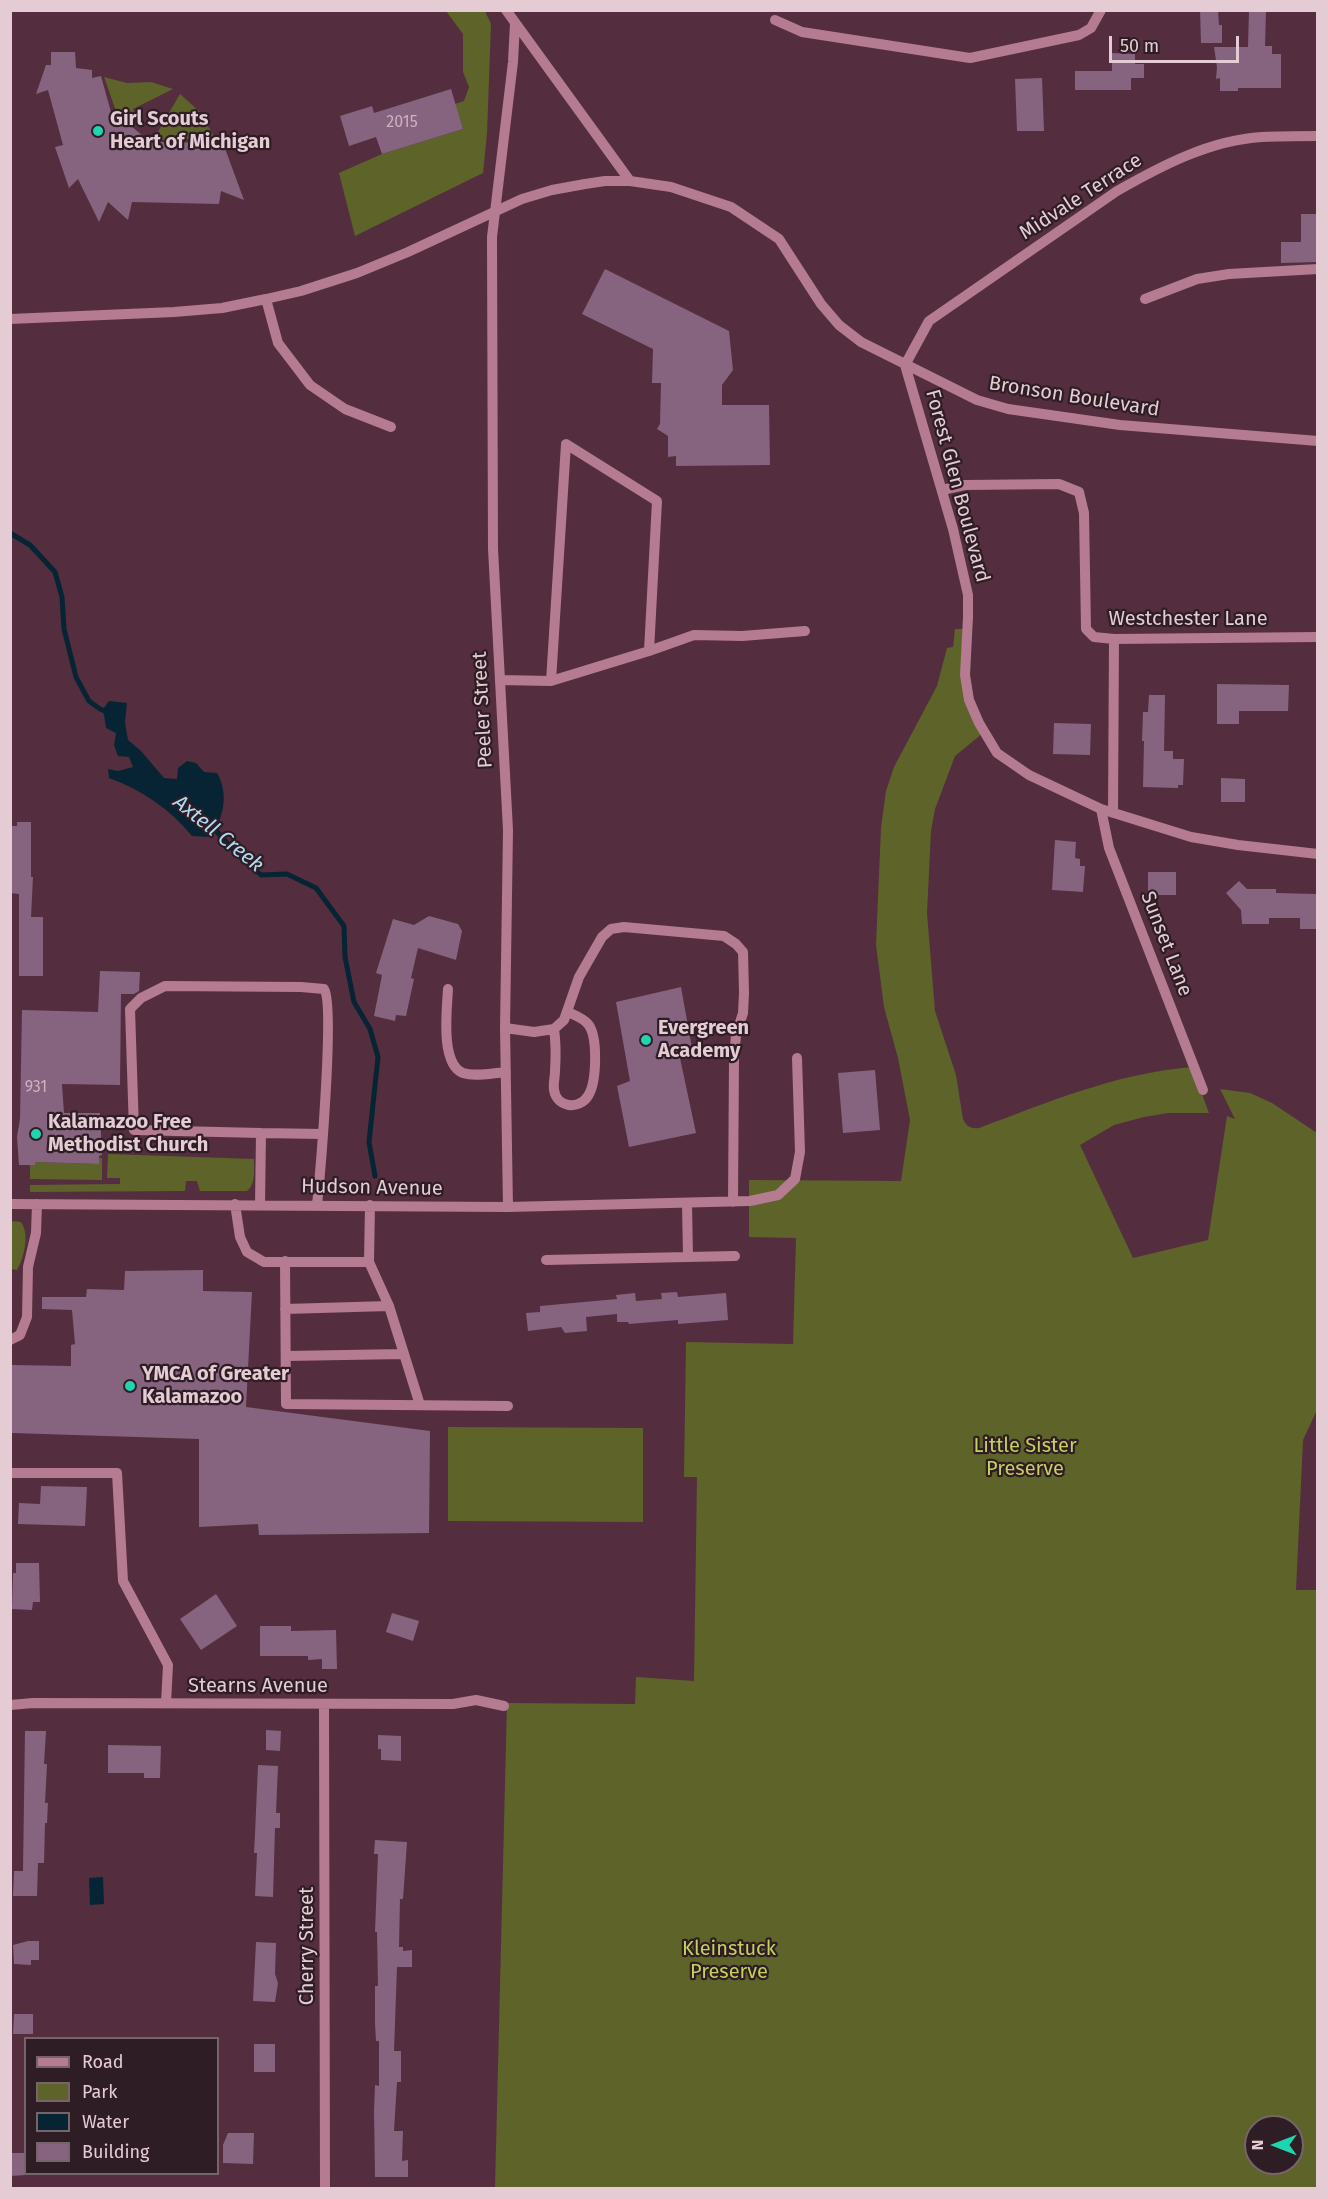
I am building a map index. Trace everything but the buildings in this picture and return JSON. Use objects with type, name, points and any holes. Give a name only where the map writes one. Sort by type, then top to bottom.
[{"type":"street","points":[[506,10],[630,181]]},
{"type":"street","points":[[775,20],[802,32],[970,58],[1079,35],[1091,28],[1101,10]]},
{"type":"street","name":"Peeler Street","points":[[508,1207],[505,1028],[508,830],[493,549],[492,237],[513,62],[515,23]]},
{"type":"street","name":"Midvale Terrace","points":[[905,365],[928,321],[1117,191],[1147,174],[1210,147],[1260,137],[1317,136]]},
{"type":"street","name":"Bronson Boulevard","points":[[10,319],[174,312],[222,308],[266,299],[301,291],[357,273],[522,199],[552,190],[605,181],[630,181],[671,187],[731,207],[779,238],[821,304],[839,325],[861,342],[977,400],[1008,409],[1120,425],[1317,441]]},
{"type":"street","points":[[1144,299],[1197,279],[1228,274],[1317,269]]},
{"type":"street","points":[[266,299],[278,343],[310,385],[345,409],[391,427]]},
{"type":"street","name":"Forest Glen Boulevard","points":[[905,365],[942,490],[968,595],[965,675],[969,700],[979,723],[997,753],[1029,775],[1101,809]]},
{"type":"street","points":[[551,681],[566,444],[657,501],[649,651]]},
{"type":"street","name":"Westchester Lane","points":[[942,490],[965,485],[1059,484],[1079,492],[1084,513],[1086,629],[1094,637],[1114,639],[1317,637]]},
{"type":"street","points":[[500,680],[551,681],[694,635],[742,636],[805,631]]},
{"type":"street","points":[[1113,813],[1114,639]]},
{"type":"street","points":[[1101,809],[1191,837],[1317,854]]},
{"type":"street","name":"Sunset Lane","points":[[1101,809],[1109,848],[1203,1090]]},
{"type":"street","points":[[505,1028],[534,1032],[554,1029],[564,1020],[579,977],[602,937],[611,929],[624,927],[724,936],[736,944],[742,952],[744,993],[743,1013],[736,1035],[734,1059],[734,1202]]},
{"type":"street","points":[[317,1205],[322,1134],[329,1008],[327,993],[324,989],[165,986],[132,1005],[130,1009],[134,1130],[322,1134]]},
{"type":"street","points":[[448,989],[448,1049],[453,1065],[464,1073],[506,1072]]},
{"type":"street","points":[[554,1029],[556,1044],[554,1090],[558,1099],[566,1105],[576,1106],[584,1102],[590,1094],[593,1083],[594,1036],[587,1023],[568,1012]]},
{"type":"street","name":"Hudson Avenue","points":[[10,1204],[508,1207],[734,1202],[778,1195],[795,1179],[800,1152],[797,1058]]},
{"type":"street","points":[[260,1205],[261,1133]]},
{"type":"street","points":[[687,1203],[688,1257]]},
{"type":"street","points":[[10,1340],[20,1335],[27,1317],[28,1267],[36,1233],[37,1204]]},
{"type":"street","points":[[235,1204],[240,1237],[247,1252],[264,1262],[369,1262]]},
{"type":"street","points":[[370,1205],[369,1262],[389,1306],[420,1405]]},
{"type":"street","points":[[546,1260],[735,1256]]},
{"type":"street","points":[[285,1261],[286,1404],[508,1406]]},
{"type":"street","points":[[285,1310],[389,1306]]},
{"type":"street","points":[[286,1356],[404,1354]]},
{"type":"street","points":[[10,1473],[117,1473],[123,1581],[168,1665],[166,1703]]},
{"type":"street","name":"Stearns Avenue","points":[[10,1705],[33,1703],[453,1704],[476,1700],[504,1706]]},
{"type":"street","name":"Cherry Street","points":[[324,1704],[325,2188]]},
{"type":"green space","points":[[446,11],[485,11],[491,24],[487,134],[483,173],[355,236],[339,173],[382,154],[463,129],[455,104],[464,101],[469,87],[463,72],[463,34]]},
{"type":"green space","points":[[104,77],[127,83],[151,82],[173,89],[133,109],[135,114],[127,118],[125,115],[118,117]]},
{"type":"green space","points":[[180,94],[199,111],[215,138],[153,140]]},
{"type":"green space","points":[[955,629],[966,629],[963,675],[983,733],[955,756],[935,809],[931,831],[927,913],[935,1011],[956,1075],[963,1119],[966,1124],[971,1128],[979,1128],[1110,1082],[1164,1070],[1192,1067],[1209,1113],[1168,1113],[1144,1117],[1114,1125],[1080,1145],[1133,1258],[1208,1240],[1227,1116],[1235,1119],[1220,1089],[1250,1093],[1272,1103],[1317,1133],[1317,1410],[1303,1440],[1296,1590],[1318,1590],[1317,2188],[495,2188],[507,1703],[635,1704],[636,1677],[694,1681],[697,1477],[684,1477],[686,1342],[793,1344],[796,1238],[749,1237],[749,1180],[901,1181],[910,1120],[898,1058],[884,1007],[876,945],[881,828],[886,791],[894,767],[937,686],[947,648],[953,647]]},
{"type":"green space","points":[[108,1154],[254,1159],[253,1181],[247,1191],[200,1191],[197,1181],[186,1181],[185,1191],[30,1192],[30,1185],[120,1184],[120,1178],[107,1178]]},
{"type":"green space","points":[[99,1158],[102,1158],[102,1180],[30,1179],[30,1165],[35,1165],[35,1162],[98,1164]]},
{"type":"green space","points":[[11,1221],[21,1222],[26,1239],[24,1253],[17,1270],[11,1269]]},
{"type":"green space","points":[[448,1427],[643,1428],[643,1522],[448,1521]]},
{"type":"water","points":[[109,701],[127,703],[125,722],[128,740],[141,751],[164,778],[177,779],[178,768],[187,761],[196,763],[204,772],[217,773],[224,797],[222,814],[210,837],[192,836],[155,801],[109,778],[108,769],[118,771],[133,767],[129,757],[118,756],[114,745],[116,733],[106,728],[103,709]]},
{"type":"water","points":[[103,1877],[104,1904],[90,1905],[89,1878]]},
{"type":"waterway","name":"Axtell Creek","points":[[10,533],[30,545],[55,572],[62,597],[64,629],[76,677],[89,701],[107,712]]},
{"type":"waterway","name":"Axtell Creek","points":[[211,825],[235,852],[261,875],[287,874],[316,888],[344,926],[345,957],[354,1002],[370,1029],[378,1057],[369,1142],[375,1176]]},
{"type":"place","name":"Girl Scouts Heart of Michigan","points":[[98,131]]},
{"type":"place","name":"Evergreen Academy","points":[[646,1040]]},
{"type":"place","name":"Kalamazoo Free Methodist Church","points":[[36,1134]]},
{"type":"place","name":"YMCA of Greater Kalamazoo","points":[[130,1386]]},
{"type":"park label","name":"Little Sister Preserve","points":[[1025,1458]]},
{"type":"park label","name":"Kleinstuck Preserve","points":[[729,1960]]}]
